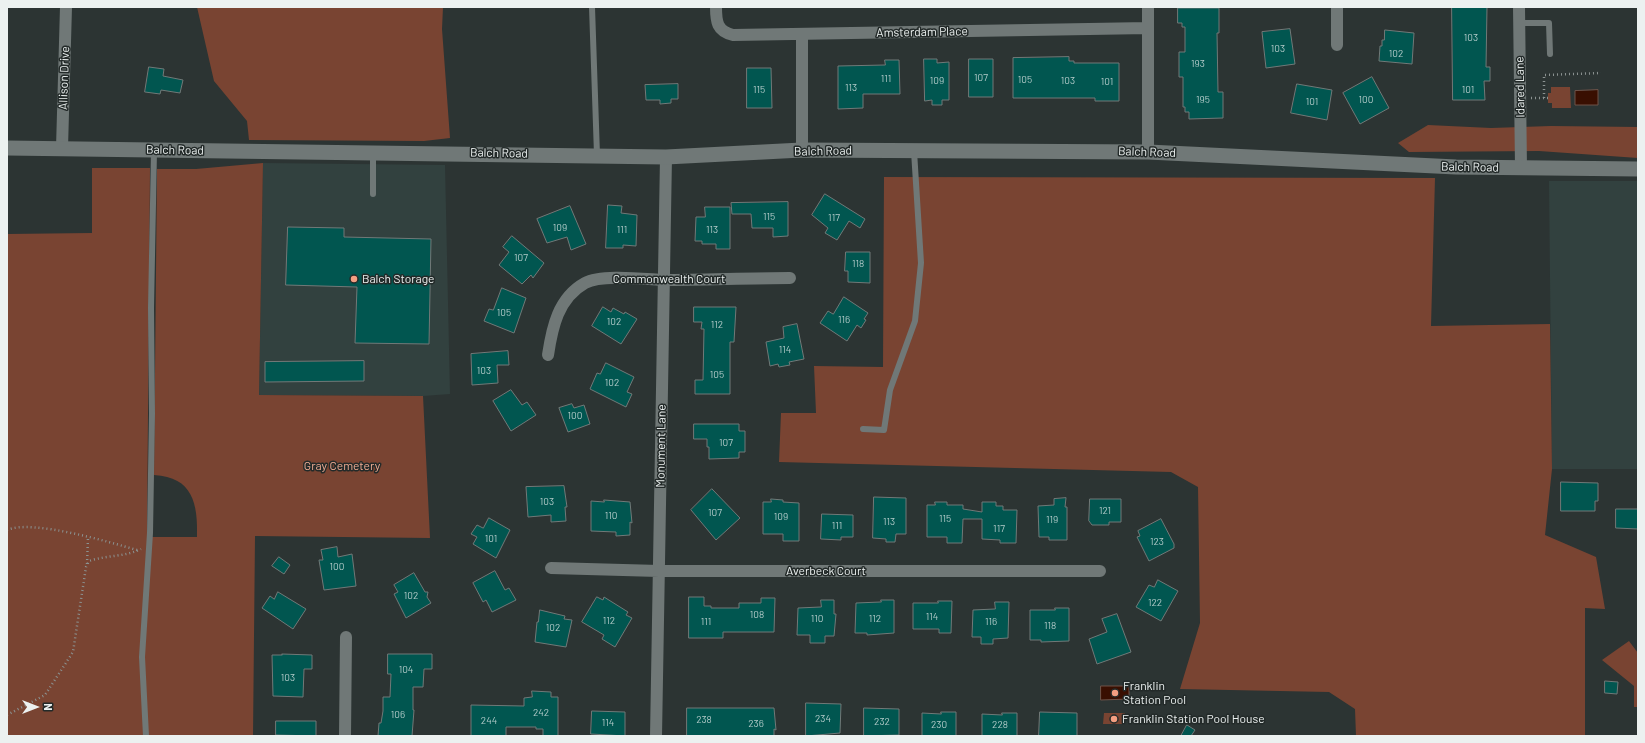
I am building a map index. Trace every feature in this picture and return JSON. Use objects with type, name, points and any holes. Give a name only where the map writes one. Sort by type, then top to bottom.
[{"type":"street","name":"Allison Drive","points":[[62,148],[66,7]]},
{"type":"street","name":"Amsterdam Place","points":[[716,7],[717,23],[719,28],[725,33],[733,35],[1148,28]]},
{"type":"street","points":[[1148,7],[1148,152]]},
{"type":"street","points":[[1336,7],[1337,45]]},
{"type":"street","name":"Idared Lane","points":[[1519,7],[1521,168]]},
{"type":"street","points":[[802,34],[802,150]]},
{"type":"street","name":"Balch Road","points":[[7,148],[666,157],[802,150],[1148,152],[1456,167],[1638,169]]},
{"type":"street","name":"Monument Lane","points":[[656,736],[666,157]]},
{"type":"street","name":"Commonwealth Court","points":[[548,356],[552,332],[563,302],[585,283],[615,278],[664,280],[790,278]]},
{"type":"street","name":"Averbeck Court","points":[[551,568],[659,571],[1100,571]]},
{"type":"street","points":[[345,736],[346,637]]},
{"type":"lane","points":[[592,7],[597,155]]},
{"type":"lane","points":[[1519,23],[1549,23],[1550,54]]},
{"type":"lane","points":[[146,736],[142,657],[150,533],[152,414],[151,308],[154,149]]},
{"type":"lane","points":[[863,429],[884,430],[890,390],[915,321],[921,263],[913,150]]},
{"type":"lane","points":[[373,152],[373,194]]},
{"type":"path","points":[[1544,98],[1544,74],[1601,74]]},
{"type":"path","points":[[1531,98],[1548,98]]},
{"type":"path","points":[[7,530],[17,527],[52,529],[138,550],[124,556],[103,556],[89,561],[86,567]]},
{"type":"path","points":[[7,715],[45,695],[73,652],[86,567],[88,538]]},
{"type":"shaded area","points":[[1598,90],[1598,105],[1575,105],[1575,91]]},
{"type":"shaded area","name":"Balch Storage","points":[[263,163],[445,165],[450,394],[423,396],[259,395]]},
{"type":"shaded area","points":[[1549,181],[1638,181],[1638,469],[1552,469]]},
{"type":"shaded area","name":"Franklin Station Pool","points":[[1101,686],[1129,686],[1129,699],[1101,700]]},
{"type":"green space","points":[[197,7],[443,7],[442,29],[450,138],[424,141],[249,140],[247,121],[214,81]]},
{"type":"green space","points":[[1551,87],[1570,87],[1571,108],[1552,108],[1552,103],[1548,103],[1548,93],[1551,93]]},
{"type":"green space","points":[[1428,125],[1491,128],[1551,126],[1638,127],[1638,158],[1539,151],[1409,152],[1398,143]]},
{"type":"green space","name":"Gray Cemetery","points":[[263,163],[259,395],[423,396],[430,538],[255,536],[253,736],[7,736],[7,234],[92,233],[92,168],[150,168],[147,537],[197,537],[196,514],[194,503],[190,494],[185,487],[177,481],[167,477],[154,475],[157,169],[196,169]]},
{"type":"green space","points":[[884,177],[1435,178],[1431,326],[1550,324],[1552,469],[1545,535],[1596,557],[1605,609],[1585,608],[1585,736],[1356,736],[1355,709],[1329,692],[1180,689],[1200,623],[1198,487],[1171,472],[779,462],[781,413],[816,413],[814,366],[883,367]]},
{"type":"green space","points":[[1629,641],[1638,653],[1638,707],[1634,707],[1634,686],[1602,660]]},
{"type":"green space","name":"Franklin Station Pool House","points":[[1104,713],[1125,713],[1125,724],[1103,724]]},
{"type":"building","points":[[1452,7],[1487,7],[1486,67],[1490,67],[1490,81],[1484,81],[1485,100],[1453,100]]},
{"type":"building","points":[[1178,8],[1219,8],[1219,33],[1217,33],[1218,92],[1223,92],[1223,118],[1189,119],[1189,112],[1185,112],[1185,107],[1183,107],[1183,77],[1179,77],[1179,52],[1185,52],[1185,27],[1182,27],[1182,23],[1178,23]]},
{"type":"building","points":[[1290,29],[1295,64],[1266,68],[1262,32]]},
{"type":"building","points":[[1385,30],[1414,33],[1412,64],[1379,61],[1380,46],[1382,46],[1382,40],[1384,40]]},
{"type":"building","points":[[1069,57],[1069,61],[1074,61],[1074,63],[1119,63],[1119,101],[1095,101],[1095,98],[1013,98],[1013,58]]},
{"type":"building","points":[[924,59],[937,59],[937,63],[949,62],[949,100],[942,100],[942,105],[932,105],[932,100],[925,101]]},
{"type":"building","points":[[969,59],[993,59],[993,97],[969,97]]},
{"type":"building","points":[[885,60],[899,60],[900,94],[863,94],[863,108],[838,109],[838,66],[885,65]]},
{"type":"building","points":[[149,67],[164,69],[163,76],[183,80],[180,93],[161,90],[160,94],[145,92]]},
{"type":"building","points":[[747,68],[771,68],[772,108],[747,108]]},
{"type":"building","points":[[1372,77],[1389,108],[1360,124],[1343,93]]},
{"type":"building","points":[[678,84],[678,99],[671,99],[671,103],[660,104],[660,100],[646,100],[645,85]]},
{"type":"building","points":[[1297,84],[1332,90],[1327,120],[1291,113]]},
{"type":"building","points":[[825,194],[865,219],[860,228],[849,221],[837,240],[825,233],[828,228],[812,215]]},
{"type":"building","points":[[788,202],[788,236],[773,237],[773,228],[752,228],[751,214],[732,214],[731,203]]},
{"type":"building","points":[[608,205],[622,206],[621,213],[637,215],[636,246],[623,245],[623,248],[606,248]]},
{"type":"building","points":[[570,206],[586,244],[571,250],[567,237],[547,243],[537,219]]},
{"type":"building","points":[[705,207],[730,207],[730,249],[716,249],[716,244],[702,244],[702,241],[695,241],[696,217],[705,217]]},
{"type":"building","points":[[288,227],[344,228],[344,237],[431,239],[429,344],[355,343],[357,287],[286,285]]},
{"type":"building","points":[[512,236],[544,263],[533,278],[531,275],[522,284],[499,265],[509,252],[503,247]]},
{"type":"building","points":[[846,252],[870,252],[870,283],[848,282],[848,271],[845,271]]},
{"type":"building","points":[[502,288],[526,298],[514,333],[484,321],[489,309],[493,310]]},
{"type":"building","points":[[844,297],[868,313],[861,328],[857,325],[847,341],[820,323],[828,311],[833,314]]},
{"type":"building","points":[[603,307],[611,312],[613,308],[624,314],[625,312],[637,319],[621,344],[592,326]]},
{"type":"building","points":[[694,307],[736,307],[734,342],[730,342],[730,394],[695,394],[695,380],[703,380],[704,329],[701,329],[702,322],[694,322]]},
{"type":"building","points":[[797,324],[804,359],[789,362],[790,365],[779,367],[778,364],[770,366],[766,342],[784,338],[783,327]]},
{"type":"building","points":[[508,351],[509,365],[497,365],[498,383],[472,385],[471,354]]},
{"type":"building","points":[[364,361],[364,381],[265,382],[265,362]]},
{"type":"building","points":[[606,363],[634,377],[627,392],[632,394],[626,407],[590,389],[597,373],[600,374]]},
{"type":"building","points":[[511,390],[522,405],[527,402],[536,415],[511,431],[493,401]]},
{"type":"building","points":[[572,404],[574,408],[584,405],[590,424],[568,432],[559,408]]},
{"type":"building","points":[[694,424],[739,424],[739,431],[745,431],[745,452],[739,452],[739,458],[709,459],[707,439],[694,439]]},
{"type":"building","points":[[1561,482],[1598,483],[1598,501],[1595,501],[1595,511],[1561,511]]},
{"type":"building","points":[[564,486],[567,507],[565,507],[566,521],[551,522],[551,515],[528,517],[526,487]]},
{"type":"building","points":[[712,489],[740,518],[716,540],[691,510]]},
{"type":"building","points":[[874,497],[906,498],[906,534],[896,534],[895,542],[886,542],[886,539],[873,538]]},
{"type":"building","points":[[1066,498],[1065,507],[1067,507],[1067,540],[1049,540],[1049,537],[1039,537],[1038,506],[1054,505],[1054,499]]},
{"type":"building","points":[[771,499],[783,500],[783,502],[799,503],[799,541],[783,541],[783,534],[763,534],[763,502],[771,502]]},
{"type":"building","points":[[1090,499],[1121,499],[1121,522],[1109,522],[1109,525],[1092,525],[1089,521]]},
{"type":"building","points":[[604,500],[630,502],[632,523],[630,522],[630,535],[616,536],[616,532],[591,531],[591,501],[604,502]]},
{"type":"building","points":[[935,502],[947,502],[947,505],[963,505],[963,509],[982,512],[982,502],[996,502],[996,506],[1003,506],[1003,510],[1017,510],[1016,543],[1000,543],[1000,540],[982,539],[982,519],[963,519],[962,543],[947,543],[947,537],[927,537],[927,505],[935,505]]},
{"type":"building","points":[[1616,509],[1638,509],[1638,529],[1616,528]]},
{"type":"building","points":[[822,514],[853,515],[853,537],[841,537],[841,540],[821,539]]},
{"type":"building","points":[[489,518],[510,530],[496,558],[473,544],[477,537],[471,534],[477,525],[483,528]]},
{"type":"building","points":[[1161,519],[1174,544],[1174,548],[1149,561],[1137,537],[1140,536],[1138,531]]},
{"type":"building","points":[[337,547],[338,557],[352,554],[356,586],[324,590],[319,560],[323,560],[321,550]]},
{"type":"building","points":[[279,557],[290,565],[284,574],[272,566]]},
{"type":"building","points":[[495,571],[505,590],[509,588],[516,600],[492,612],[486,600],[483,602],[473,583]]},
{"type":"building","points":[[414,573],[425,592],[428,592],[427,597],[431,603],[406,618],[394,594],[398,592],[394,585]]},
{"type":"building","points":[[1158,580],[1178,591],[1161,621],[1136,607],[1149,585],[1154,587]]},
{"type":"building","points":[[278,592],[306,609],[293,629],[262,608],[270,596],[274,599]]},
{"type":"building","points":[[597,597],[603,600],[604,597],[628,612],[626,615],[632,618],[615,647],[602,639],[604,635],[582,622]]},
{"type":"building","points":[[689,597],[704,597],[704,606],[711,606],[711,608],[739,608],[739,603],[761,603],[761,598],[775,598],[774,632],[723,632],[723,638],[689,638]]},
{"type":"building","points":[[821,600],[834,600],[834,614],[836,614],[834,636],[825,636],[825,643],[810,643],[810,635],[797,635],[798,608],[821,607]]},
{"type":"building","points":[[881,600],[894,600],[894,633],[867,635],[867,633],[855,633],[856,603],[881,602]]},
{"type":"building","points":[[938,601],[952,601],[951,633],[939,633],[939,629],[913,629],[913,603],[938,603]]},
{"type":"building","points":[[995,602],[1009,602],[1008,638],[993,639],[993,644],[981,644],[981,637],[972,637],[973,610],[995,609]]},
{"type":"building","points":[[1055,608],[1069,608],[1069,641],[1041,642],[1041,640],[1030,640],[1030,610],[1055,610]]},
{"type":"building","points":[[540,610],[565,616],[564,619],[572,620],[566,647],[535,642]]},
{"type":"building","points":[[1117,614],[1131,652],[1097,664],[1089,639],[1107,632],[1102,619]]},
{"type":"building","points":[[388,654],[432,654],[432,669],[424,669],[423,687],[413,687],[414,710],[412,736],[378,736],[379,723],[381,723],[383,711],[383,697],[390,697],[391,674],[388,674]]},
{"type":"building","points":[[272,655],[312,655],[312,669],[304,669],[303,697],[273,696]]},
{"type":"building","points":[[1605,681],[1618,682],[1617,694],[1605,693]]},
{"type":"building","points":[[532,691],[551,692],[551,697],[558,697],[558,736],[543,736],[543,729],[536,729],[536,727],[506,727],[506,736],[471,736],[471,705],[524,706],[524,698],[532,697]]},
{"type":"building","points":[[806,703],[841,704],[840,733],[806,736]]},
{"type":"building","points":[[687,708],[774,708],[776,730],[774,729],[774,736],[687,736]]},
{"type":"building","points":[[864,708],[899,709],[899,735],[864,736]]},
{"type":"building","points":[[592,711],[625,712],[625,736],[591,734]]},
{"type":"building","points":[[941,712],[956,712],[956,736],[922,736],[922,713],[941,714]]},
{"type":"building","points":[[1040,712],[1077,713],[1077,736],[1039,736]]},
{"type":"building","points":[[1002,713],[1017,713],[1017,736],[982,736],[982,714],[1002,715]]},
{"type":"building","points":[[276,721],[316,721],[316,736],[276,735]]},
{"type":"building","points":[[1187,725],[1195,730],[1191,736],[1181,736]]},
{"type":"place","name":"Balch Storage","points":[[354,279]]},
{"type":"place","name":"Franklin Station Pool","points":[[1115,693]]},
{"type":"place","name":"Franklin Station Pool House","points":[[1114,719]]}]
